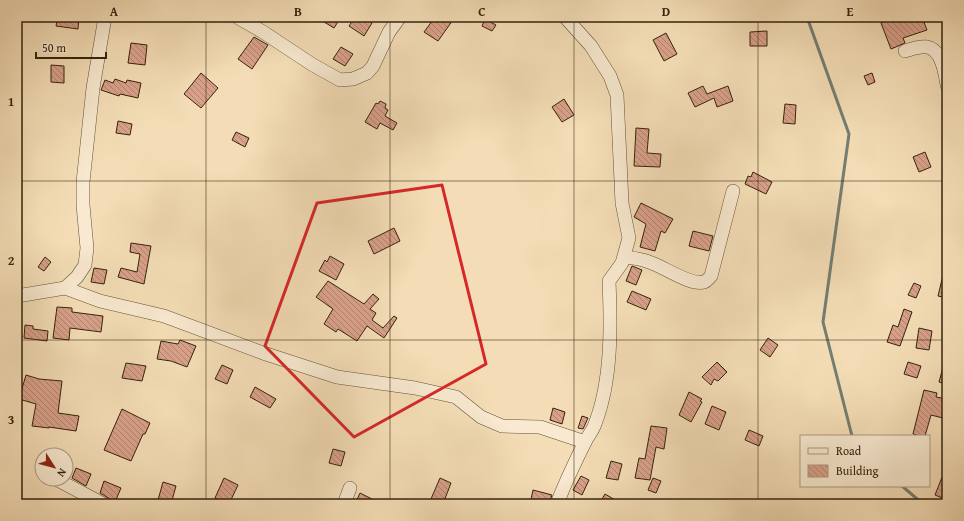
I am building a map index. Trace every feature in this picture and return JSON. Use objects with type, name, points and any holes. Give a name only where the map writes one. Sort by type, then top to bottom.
[{"type":"street","points":[[65,288],[77,277],[85,265],[87,248],[83,205],[83,182],[93,88],[105,17]]},
{"type":"street","points":[[237,17],[263,32],[313,65],[340,80],[353,79],[367,73],[373,66],[389,32],[400,17]]},
{"type":"street","points":[[557,504],[585,442],[595,425],[603,399],[611,317],[609,281],[625,257],[629,238],[622,203],[617,95],[610,76],[591,46],[565,17]]},
{"type":"street","points":[[905,51],[929,47],[934,51],[939,56],[947,85]]},
{"type":"street","points":[[625,257],[648,261],[693,282],[702,283],[706,281],[711,276],[733,191]]},
{"type":"street","points":[[17,296],[65,288],[100,301],[164,316],[257,351],[337,377],[415,388],[456,397],[481,418],[502,426],[540,427],[585,442]]},
{"type":"street","points":[[71,487],[103,504]]},
{"type":"street","points":[[344,504],[350,488]]},
{"type":"highlighted area","points":[[442,185],[486,364],[354,437],[265,346],[317,203]]},
{"type":"building","points":[[58,17],[79,17],[78,29],[56,26]]},
{"type":"building","points":[[316,17],[341,17],[334,28]]},
{"type":"building","points":[[355,17],[362,17],[372,23],[364,36],[349,26]]},
{"type":"building","points":[[435,17],[455,17],[438,41],[424,32]]},
{"type":"building","points":[[894,17],[922,17],[927,30],[903,38],[905,43],[891,49],[881,23]]},
{"type":"building","points":[[485,19],[496,25],[492,31],[482,26]]},
{"type":"building","points":[[767,31],[767,46],[750,46],[750,32]]},
{"type":"building","points":[[666,33],[677,54],[664,61],[653,40]]},
{"type":"building","points":[[254,37],[268,45],[252,69],[238,59]]},
{"type":"building","points":[[131,43],[147,45],[145,65],[128,63]]},
{"type":"building","points":[[341,47],[353,54],[345,66],[333,59]]},
{"type":"building","points":[[51,65],[64,66],[64,83],[51,82]]},
{"type":"building","points":[[201,73],[218,88],[201,108],[184,94]]},
{"type":"building","points":[[872,73],[875,82],[868,85],[864,76]]},
{"type":"building","points":[[115,79],[126,83],[127,80],[141,83],[138,98],[120,94],[119,96],[101,90],[105,80],[113,83]]},
{"type":"building","points":[[703,86],[707,94],[728,86],[733,101],[717,107],[714,98],[695,107],[688,93]]},
{"type":"building","points":[[564,99],[574,115],[562,122],[552,107]]},
{"type":"building","points":[[380,101],[386,104],[385,108],[388,110],[385,116],[397,123],[393,130],[380,123],[377,129],[365,122],[376,103],[378,104]]},
{"type":"building","points":[[785,104],[796,105],[795,124],[783,123]]},
{"type":"building","points":[[118,121],[132,124],[130,135],[116,133]]},
{"type":"building","points":[[636,128],[649,129],[647,153],[661,154],[660,167],[634,166]]},
{"type":"building","points":[[236,132],[249,138],[245,147],[232,140]]},
{"type":"building","points":[[925,152],[931,167],[919,172],[913,157]]},
{"type":"building","points":[[753,172],[772,182],[766,194],[745,184],[748,176],[751,177]]},
{"type":"building","points":[[641,203],[673,219],[665,233],[661,231],[655,251],[640,247],[646,224],[634,217]]},
{"type":"building","points":[[394,228],[400,241],[374,254],[368,241]]},
{"type":"building","points":[[693,231],[713,236],[709,251],[689,246]]},
{"type":"building","points":[[131,243],[151,246],[144,284],[118,277],[121,268],[137,272],[140,254],[130,252]]},
{"type":"building","points":[[330,256],[344,264],[336,280],[319,271],[325,260],[327,262]]},
{"type":"building","points":[[45,257],[51,262],[44,271],[38,267]]},
{"type":"building","points":[[632,266],[642,270],[636,285],[626,281]]},
{"type":"building","points":[[94,268],[107,270],[104,284],[91,282]]},
{"type":"building","points":[[944,271],[947,271],[947,298],[938,296]]},
{"type":"building","points":[[328,281],[364,304],[373,294],[379,299],[370,309],[376,313],[372,320],[383,328],[394,316],[397,318],[384,338],[367,326],[357,341],[338,329],[336,332],[324,324],[333,309],[316,297]]},
{"type":"building","points":[[914,283],[921,286],[916,298],[908,295]]},
{"type":"building","points":[[632,291],[651,299],[646,310],[627,302]]},
{"type":"building","points":[[57,307],[72,308],[72,312],[103,316],[101,332],[70,328],[69,340],[53,338]]},
{"type":"building","points":[[904,309],[912,312],[900,346],[887,342],[893,325],[898,327]]},
{"type":"building","points":[[25,325],[33,326],[33,329],[48,331],[47,341],[24,338]]},
{"type":"building","points":[[919,328],[932,331],[929,350],[916,348]]},
{"type":"building","points":[[768,338],[778,345],[770,357],[760,350]]},
{"type":"building","points":[[180,340],[196,346],[187,367],[171,361],[157,359],[161,341],[178,344]]},
{"type":"building","points":[[945,360],[947,360],[947,384],[939,382]]},
{"type":"building","points":[[717,362],[727,372],[718,381],[714,379],[711,385],[702,377]]},
{"type":"building","points":[[908,362],[921,366],[917,378],[904,374]]},
{"type":"building","points":[[126,363],[146,366],[142,381],[122,378]]},
{"type":"building","points":[[222,365],[233,370],[227,384],[215,379]]},
{"type":"building","points":[[26,375],[39,379],[62,381],[58,413],[79,416],[76,431],[32,426],[36,404],[19,399]]},
{"type":"building","points":[[255,387],[276,399],[270,408],[250,397]]},
{"type":"building","points":[[924,390],[937,393],[936,397],[947,399],[947,419],[931,415],[925,435],[913,434]]},
{"type":"building","points":[[689,392],[702,399],[700,401],[702,402],[691,422],[679,415]]},
{"type":"building","points":[[712,406],[726,412],[719,430],[705,424]]},
{"type":"building","points":[[553,408],[565,412],[562,424],[550,420]]},
{"type":"building","points":[[122,409],[150,423],[145,434],[143,434],[131,461],[104,450]]},
{"type":"building","points":[[582,416],[588,418],[583,429],[578,428]]},
{"type":"building","points":[[651,426],[667,428],[664,449],[656,447],[650,480],[635,478],[639,458],[645,459]]},
{"type":"building","points":[[749,430],[763,436],[759,446],[745,440]]},
{"type":"building","points":[[333,449],[345,452],[341,466],[329,463]]},
{"type":"building","points":[[611,461],[622,464],[618,480],[606,478]]},
{"type":"building","points":[[947,467],[947,500],[935,495]]},
{"type":"building","points":[[76,468],[91,474],[86,486],[74,479]]},
{"type":"building","points":[[581,476],[589,480],[582,495],[573,490]]},
{"type":"building","points":[[224,478],[238,485],[229,504],[215,498]]},
{"type":"building","points":[[440,478],[451,483],[443,504],[431,499]]},
{"type":"building","points":[[653,478],[661,481],[656,493],[648,490]]},
{"type":"building","points":[[104,481],[121,488],[115,502],[100,493]]},
{"type":"building","points":[[163,482],[176,486],[171,504],[158,500]]},
{"type":"building","points":[[533,490],[552,495],[549,504],[530,504]]},
{"type":"building","points":[[360,493],[382,504],[355,504]]},
{"type":"building","points":[[605,494],[622,504],[599,504]]},
{"type":"waterway","points":[[807,17],[849,134],[823,322],[852,435]]},
{"type":"waterway","points":[[903,487],[923,504]]}]
